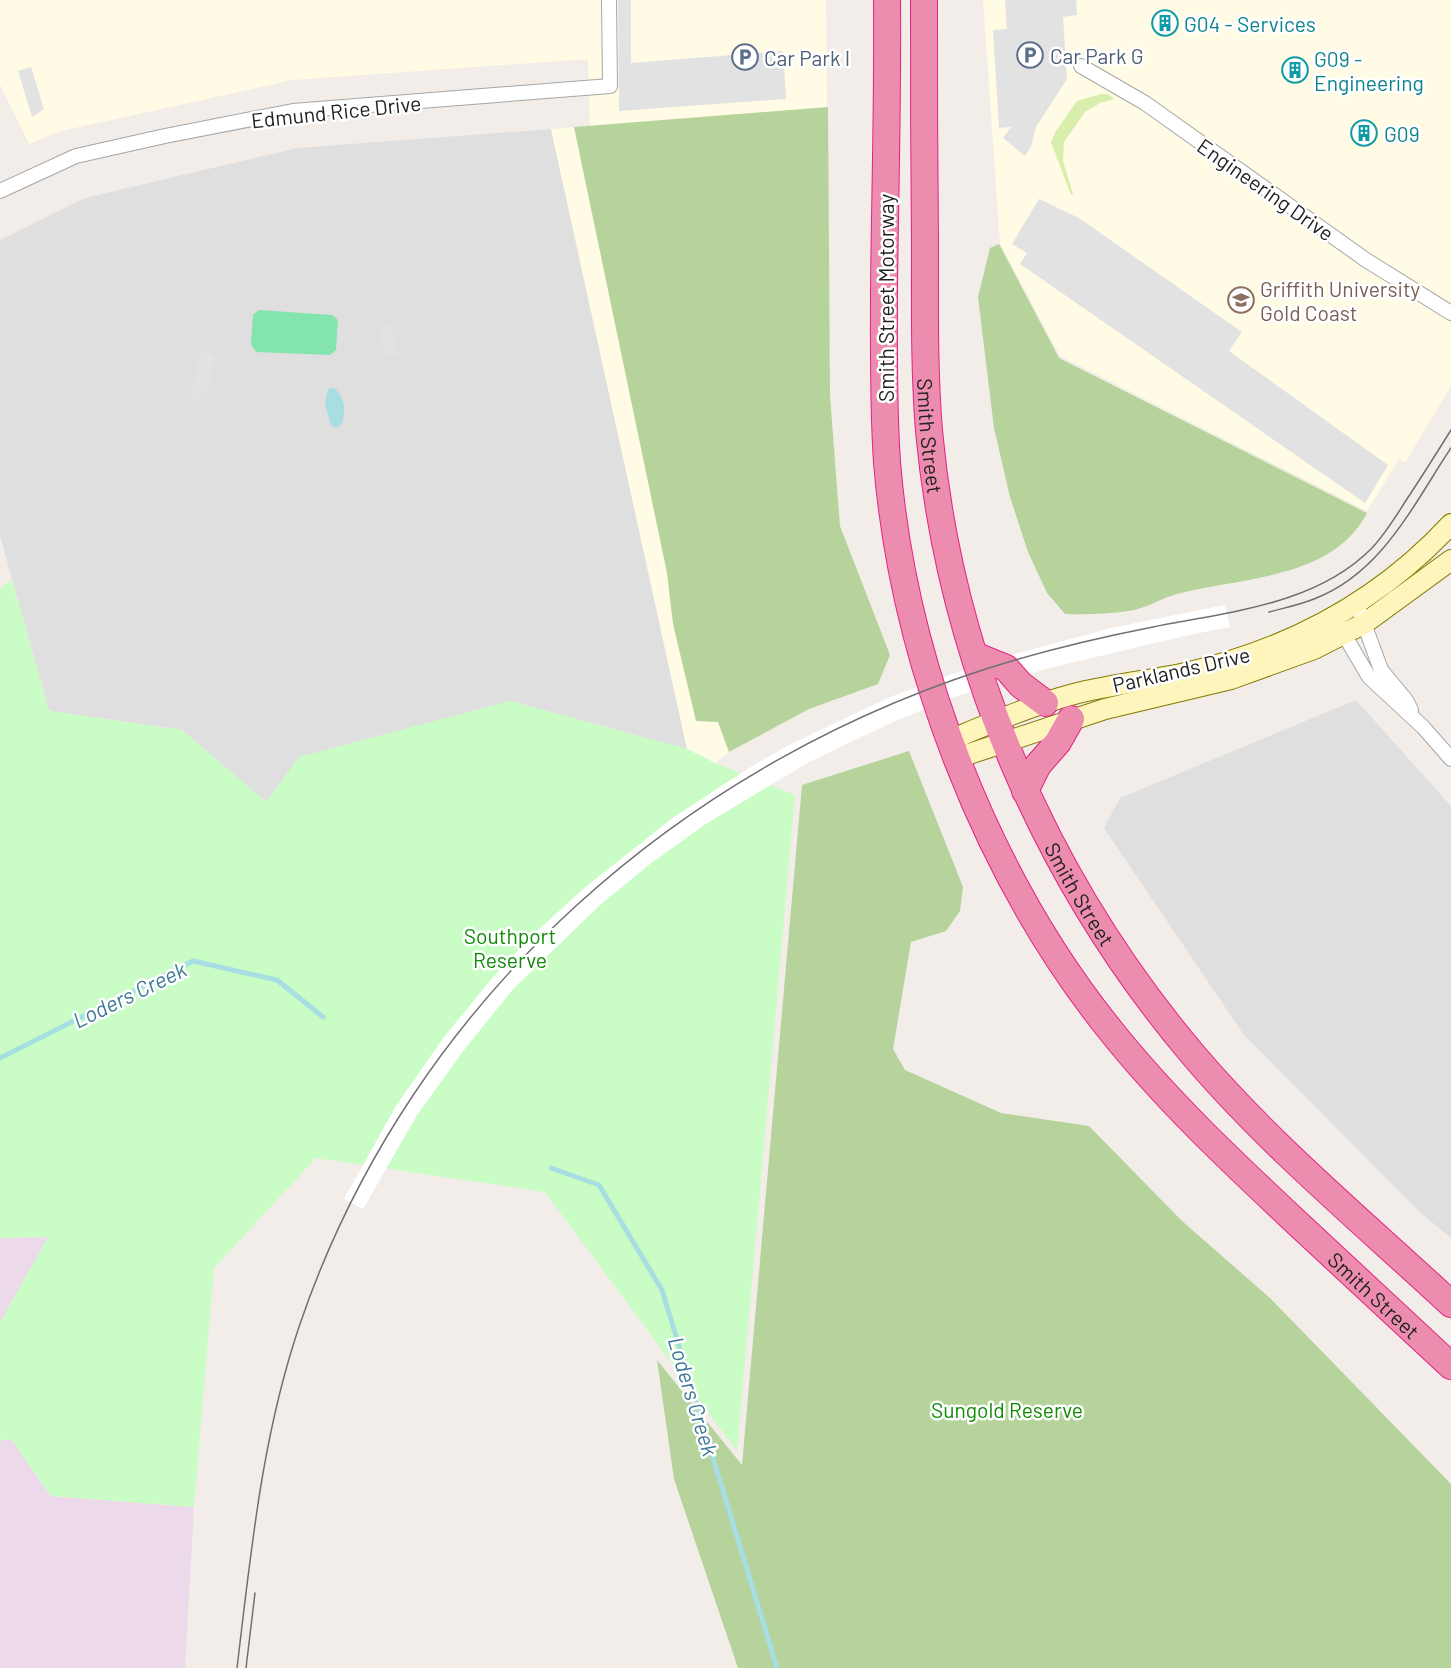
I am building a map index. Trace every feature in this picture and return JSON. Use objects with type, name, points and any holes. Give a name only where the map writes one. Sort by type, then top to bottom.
[{"type":"highway","name":"Smith Street Motorway","points":[[887,0],[884,396],[890,486],[908,594]]},
{"type":"highway","name":"Smith Street Motorway","points":[[924,0],[925,368]]},
{"type":"highway","name":"Smith Street","points":[[925,368],[930,440],[940,507],[957,592],[974,655],[1000,731],[1025,791],[1084,903],[1151,1002],[1192,1053],[1264,1131],[1451,1304]]},
{"type":"highway","name":"Smith Street","points":[[908,594],[926,672],[979,814],[1025,902],[1068,972],[1110,1030],[1209,1140],[1451,1366]]},
{"type":"highway","points":[[974,655],[1006,668],[1021,685],[1045,703]]},
{"type":"highway","points":[[1025,791],[1038,765],[1058,742],[1071,719]]},
{"type":"street","name":"Edmund Rice Drive","points":[[0,191],[76,156],[293,111],[610,86],[609,0]]},
{"type":"street","name":"Engineering Drive","points":[[1081,66],[1145,103],[1366,260],[1451,312]]},
{"type":"street","name":"Parklands Drive","points":[[1000,731],[1071,719],[1231,679],[1274,665],[1339,627],[1357,604],[1410,564],[1451,524]]},
{"type":"street","name":"Parklands Drive","points":[[954,749],[1000,731],[1045,703],[1094,689],[1181,674],[1339,627],[1365,623],[1451,560]]},
{"type":"street","points":[[1357,604],[1381,670],[1406,700],[1416,720]]},
{"type":"street","points":[[1339,627],[1369,677],[1416,720],[1451,759]]},
{"type":"shaded area","points":[[0,0],[826,0],[830,395],[840,526],[809,709],[729,752],[715,763],[687,749],[551,129],[590,126],[588,59],[293,80],[61,131],[29,144],[0,85]]},
{"type":"shaded area","name":"Car Park I","points":[[618,0],[631,0],[631,63],[783,51],[786,99],[619,111]]},
{"type":"shaded area","name":"Griffith University Gold Coast","points":[[983,0],[1451,0],[1451,386],[1405,463],[1399,459],[1367,511],[1060,356],[1000,244]]},
{"type":"shaded area","name":"Car Park G","points":[[1005,0],[1076,0],[1077,15],[1063,17],[1067,79],[1036,127],[1031,147],[1025,156],[1003,138],[1011,127],[999,128],[993,30],[1007,29]]},
{"type":"shaded area","points":[[31,67],[44,109],[32,117],[18,71]]},
{"type":"shaded area","points":[[551,129],[687,749],[510,701],[266,802],[182,730],[49,711],[0,536],[0,240],[85,198],[298,148]]},
{"type":"shaded area","points":[[1039,199],[1079,218],[1242,332],[1229,351],[1388,465],[1365,503],[1020,264],[1027,253],[1012,244]]},
{"type":"shaded area","points":[[392,325],[398,357],[385,356],[379,328]]},
{"type":"shaded area","points":[[201,346],[206,353],[215,355],[209,388],[195,405],[191,396]]},
{"type":"shaded area","points":[[1356,700],[1451,806],[1451,1238],[1421,1213],[1244,1035],[1104,828],[1120,798]]},
{"type":"shaded area","points":[[49,1236],[0,1323],[0,1238]]},
{"type":"shaded area","points":[[11,1439],[51,1496],[194,1507],[185,1668],[0,1668],[0,1441]]},
{"type":"green space","points":[[1108,94],[1114,99],[1100,103],[1085,112],[1064,142],[1063,161],[1073,194],[1071,195],[1051,142],[1077,101]]},
{"type":"green space","points":[[828,107],[830,395],[840,526],[890,655],[878,684],[809,709],[729,752],[718,722],[696,721],[673,624],[667,573],[574,127]]},
{"type":"green space","points":[[999,244],[1059,358],[1367,513],[1351,535],[1331,552],[1308,564],[1283,572],[1177,594],[1134,610],[1100,614],[1065,614],[1047,593],[1028,552],[1010,497],[994,428],[978,297],[990,248]]},
{"type":"green space","points":[[259,310],[332,315],[338,320],[336,350],[330,355],[256,352],[251,344],[253,315]]},
{"type":"green space","name":"Southport Reserve","points":[[12,580],[49,711],[182,730],[266,802],[299,757],[510,701],[687,749],[715,763],[795,795],[737,1451],[545,1192],[316,1158],[214,1268],[194,1507],[51,1496],[11,1439],[0,1441],[0,1323],[48,1237],[0,1238],[0,588]]},
{"type":"green space","name":"Sungold Reserve","points":[[909,751],[963,887],[960,911],[946,931],[911,942],[893,1049],[905,1070],[1001,1113],[1089,1126],[1182,1221],[1270,1298],[1451,1484],[1451,1668],[738,1668],[674,1479],[657,1360],[742,1465],[802,785]]},
{"type":"water","points":[[334,388],[342,400],[344,409],[342,424],[336,428],[331,425],[325,404],[328,389]]},
{"type":"pier","points":[[1225,605],[1230,627],[1049,668],[954,697],[893,722],[809,762],[704,825],[650,864],[600,905],[513,989],[464,1050],[417,1115],[363,1209],[344,1199],[396,1106],[444,1037],[494,976],[535,933],[583,889],[674,817],[789,745],[890,697],[1000,658],[1111,628]]},
{"type":"waterway","name":"Loders Creek","points":[[0,1058],[193,961],[277,980],[323,1017]]},
{"type":"waterway","name":"Loders Creek","points":[[551,1168],[599,1185],[662,1290],[777,1668]]},
{"type":"tram line","points":[[237,1668],[260,1494],[276,1408],[300,1324],[349,1206],[412,1096],[489,996],[576,906],[674,826],[781,758],[895,703],[1032,655],[1118,634],[1270,603],[1325,582],[1350,567],[1377,543],[1451,430]]},
{"type":"tram line","points":[[1269,612],[1314,599],[1338,587],[1359,572],[1394,535],[1451,448]]},
{"type":"tram line","points":[[246,1668],[255,1593]]},
{"type":"place","name":"G04 - Services","points":[[1165,23]]},
{"type":"place","name":"Car Park G","points":[[1030,55]]},
{"type":"place","name":"Car Park I","points":[[745,57]]},
{"type":"place","name":"G09 - Engineering","points":[[1295,70]]},
{"type":"place","name":"G09","points":[[1364,133]]},
{"type":"place","name":"Griffith University Gold Coast","points":[[1241,300]]}]
